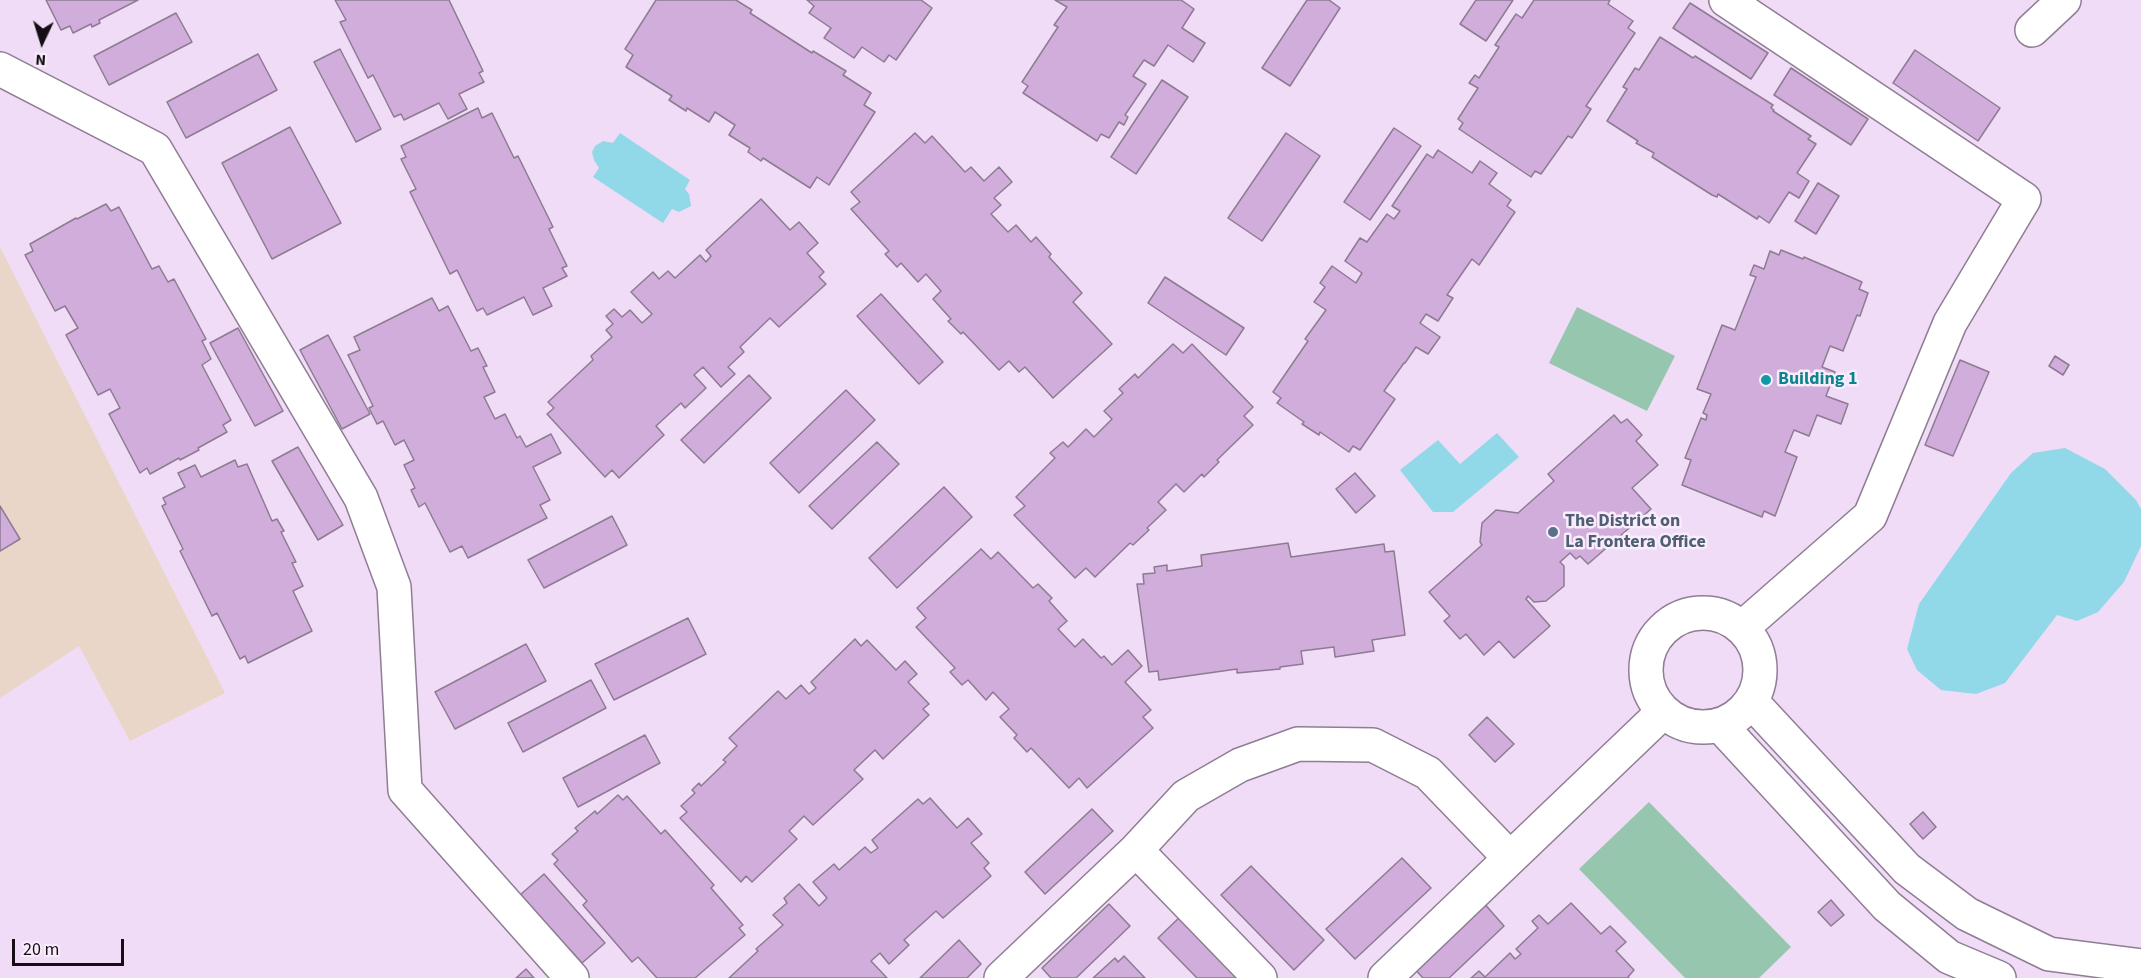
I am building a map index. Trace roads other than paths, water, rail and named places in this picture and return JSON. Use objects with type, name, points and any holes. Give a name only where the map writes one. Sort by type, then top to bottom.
[{"type":"street","points":[[1726,0],[2024,199],[1950,323],[1869,516],[1743,627]]},
{"type":"street","points":[[2032,30],[2064,0]]},
{"type":"street","points":[[0,69],[155,149],[361,498],[394,587],[405,790],[572,978]]},
{"type":"street","points":[[1706,612],[1725,617],[1743,627],[1754,644],[1761,663],[1759,683],[1751,701],[1737,716],[1719,725],[1699,728],[1680,723],[1663,712],[1651,696],[1645,676],[1646,657],[1654,638],[1668,623],[1686,615],[1706,612]]},
{"type":"street","points":[[1751,701],[1907,869],[1967,914],[2049,954],[2141,966]]},
{"type":"street","points":[[1384,978],[1663,712]]},
{"type":"street","points":[[1719,725],[1887,906],[1949,957],[1999,978]]},
{"type":"street","points":[[1001,978],[1137,850],[1185,796],[1240,765],[1298,744],[1373,745],[1428,773],[1510,858]]},
{"type":"street","points":[[1137,850],[1260,978]]},
{"type":"water","points":[[620,133],[690,180],[685,189],[689,194],[691,206],[679,212],[672,209],[663,223],[593,177],[599,168],[592,152],[595,146],[603,141],[613,143]]},
{"type":"water","points":[[1497,433],[1519,457],[1453,512],[1433,512],[1400,470],[1438,440],[1460,464]]},
{"type":"water","points":[[2065,448],[2105,469],[2136,500],[2141,509],[2141,546],[2124,582],[2098,612],[2077,621],[2057,615],[2005,683],[1976,694],[1941,690],[1917,670],[1907,649],[1919,604],[2011,473],[2033,453]]},
{"type":"place","name":"Building 1","points":[[1766,380]]},
{"type":"place","name":"The District on La Frontera Office","points":[[1553,532]]}]
